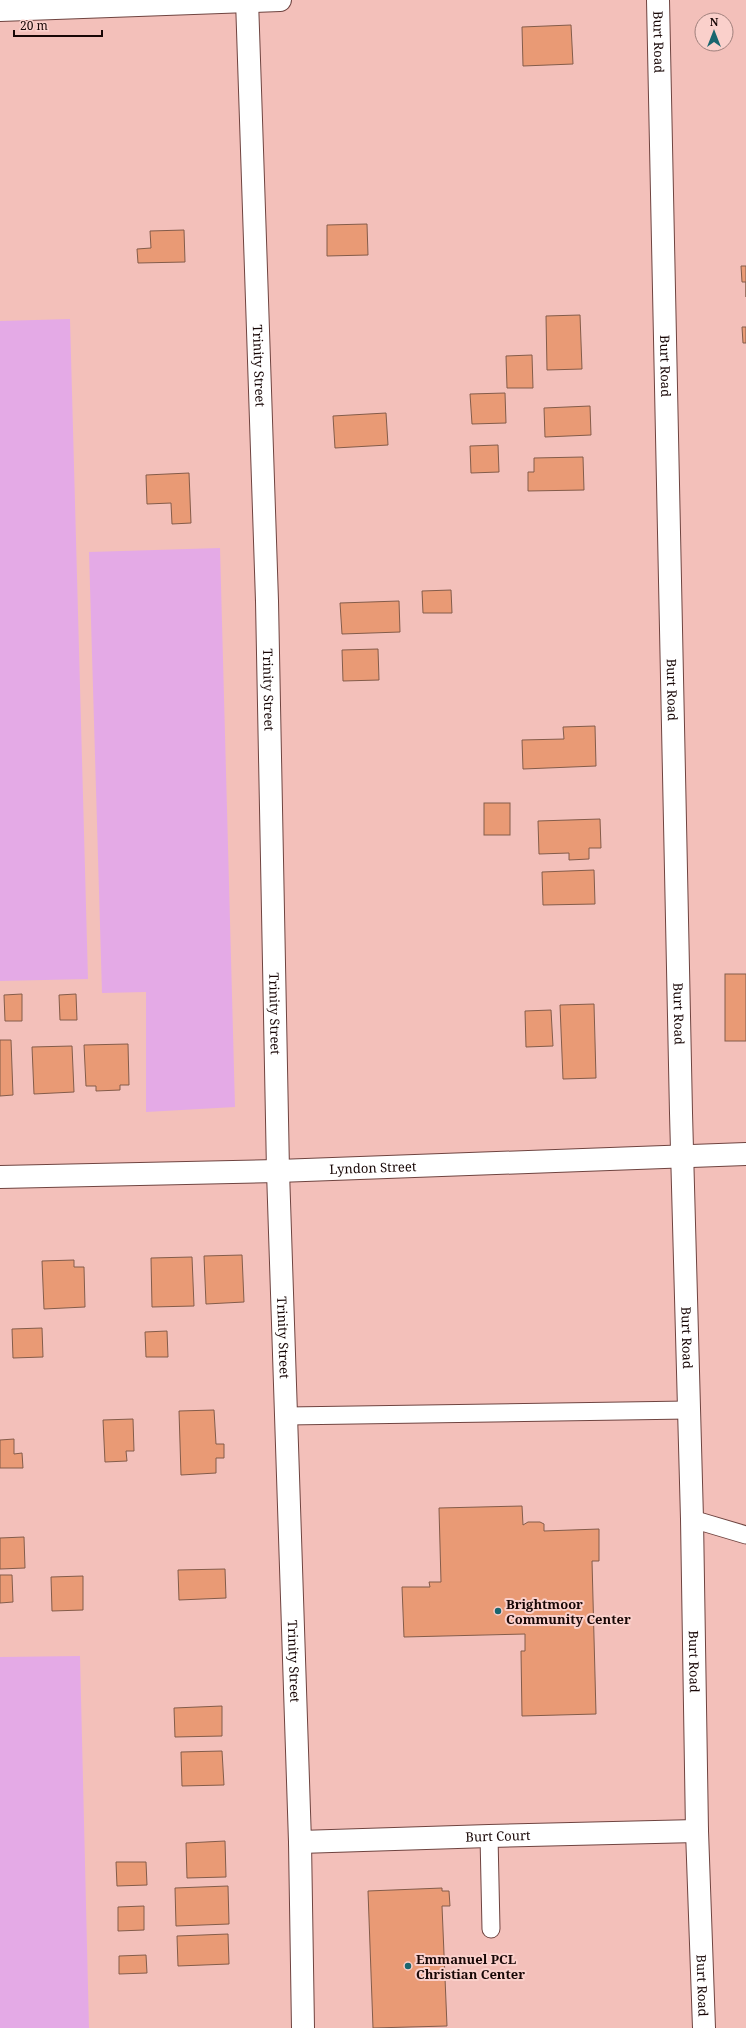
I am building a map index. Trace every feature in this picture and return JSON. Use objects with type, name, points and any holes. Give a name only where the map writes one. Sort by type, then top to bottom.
[{"type":"street","name":"Trinity Street","points":[[247,0],[268,601],[278,1171],[300,1842],[303,2028]]},
{"type":"street","points":[[0,10],[280,0]]},
{"type":"street","name":"Burt Road","points":[[658,0],[682,1156],[692,1519],[697,1831],[704,2028]]},
{"type":"street","name":"Lyndon Street","points":[[0,1177],[278,1171],[746,1154]]},
{"type":"street","name":"Burt Court","points":[[300,1842],[697,1831]]},
{"type":"lane","points":[[287,1416],[688,1410]]},
{"type":"lane","points":[[692,1519],[746,1535]]},
{"type":"lane","points":[[489,1836],[491,1929]]},
{"type":"shaded area","points":[[70,319],[88,979],[0,981],[0,321]]},
{"type":"shaded area","points":[[220,548],[235,1107],[146,1112],[146,992],[102,993],[89,552]]},
{"type":"shaded area","points":[[80,1656],[89,2028],[0,2028],[0,1657]]},
{"type":"building","points":[[571,25],[573,64],[523,66],[522,27]]},
{"type":"building","points":[[367,224],[368,255],[327,256],[327,225]]},
{"type":"building","points":[[184,230],[185,262],[138,263],[137,249],[151,248],[150,231]]},
{"type":"building","points":[[741,266],[746,266],[746,282],[742,282]]},
{"type":"building","points":[[580,315],[582,369],[547,370],[546,316]]},
{"type":"building","points":[[742,327],[746,327],[746,343],[743,343]]},
{"type":"building","points":[[532,355],[533,388],[507,388],[506,356]]},
{"type":"building","points":[[505,393],[506,423],[472,424],[470,394]]},
{"type":"building","points":[[590,406],[591,435],[545,437],[544,408]]},
{"type":"building","points":[[386,413],[388,445],[335,448],[333,416]]},
{"type":"building","points":[[498,445],[499,472],[471,473],[470,446]]},
{"type":"building","points":[[583,457],[584,490],[528,491],[528,472],[534,472],[534,458]]},
{"type":"building","points":[[189,473],[191,523],[172,524],[171,503],[147,504],[146,475]]},
{"type":"building","points":[[451,590],[452,613],[423,613],[422,591]]},
{"type":"building","points":[[399,601],[400,632],[342,634],[340,603]]},
{"type":"building","points":[[378,649],[379,680],[343,681],[342,650]]},
{"type":"building","points":[[595,726],[596,766],[523,769],[522,740],[564,739],[563,727]]},
{"type":"building","points":[[484,803],[510,803],[510,835],[484,835]]},
{"type":"building","points":[[600,819],[601,848],[589,848],[589,859],[569,860],[569,853],[539,854],[538,821]]},
{"type":"building","points":[[594,870],[595,904],[543,905],[542,872]]},
{"type":"building","points":[[725,974],[746,974],[746,1041],[725,1041]]},
{"type":"building","points":[[22,994],[22,1021],[5,1021],[4,995]]},
{"type":"building","points":[[76,994],[77,1020],[60,1020],[59,995]]},
{"type":"building","points":[[594,1004],[596,1078],[563,1079],[560,1005]]},
{"type":"building","points":[[551,1010],[553,1046],[526,1047],[525,1011]]},
{"type":"building","points":[[0,1040],[11,1040],[13,1095],[0,1096]]},
{"type":"building","points":[[128,1044],[129,1085],[120,1085],[120,1090],[96,1091],[96,1086],[86,1086],[84,1045]]},
{"type":"building","points":[[72,1046],[74,1092],[34,1094],[32,1047]]},
{"type":"building","points":[[242,1255],[244,1302],[206,1304],[204,1256]]},
{"type":"building","points":[[192,1257],[194,1306],[152,1307],[151,1258]]},
{"type":"building","points":[[74,1260],[74,1267],[84,1267],[85,1307],[44,1309],[42,1261]]},
{"type":"building","points":[[42,1328],[43,1357],[13,1358],[12,1329]]},
{"type":"building","points":[[167,1331],[168,1357],[146,1357],[145,1332]]},
{"type":"building","points":[[214,1410],[216,1444],[224,1444],[224,1458],[216,1458],[216,1473],[181,1475],[179,1411]]},
{"type":"building","points":[[133,1419],[134,1451],[126,1451],[127,1461],[105,1462],[103,1420]]},
{"type":"building","points":[[14,1439],[14,1454],[22,1453],[23,1468],[0,1468],[0,1440]]},
{"type":"building","name":"Brightmoor Community Center","points":[[522,1506],[523,1525],[528,1522],[540,1522],[544,1524],[544,1531],[599,1529],[599,1561],[592,1561],[596,1714],[522,1716],[521,1651],[525,1651],[525,1634],[404,1637],[402,1587],[430,1587],[429,1582],[441,1582],[439,1508]]},
{"type":"building","points":[[24,1537],[25,1568],[0,1569],[0,1538]]},
{"type":"building","points":[[225,1569],[226,1598],[179,1600],[178,1570]]},
{"type":"building","points":[[0,1575],[12,1575],[13,1602],[0,1603]]},
{"type":"building","points":[[83,1576],[83,1610],[52,1611],[51,1577]]},
{"type":"building","points":[[222,1706],[222,1736],[175,1737],[174,1708]]},
{"type":"building","points":[[222,1751],[224,1785],[182,1786],[181,1752]]},
{"type":"building","points":[[225,1841],[226,1877],[187,1878],[186,1843]]},
{"type":"building","points":[[116,1862],[146,1862],[147,1885],[117,1886]]},
{"type":"building","points":[[228,1886],[229,1924],[176,1926],[175,1888]]},
{"type":"building","name":"Emmanuel PCL Christian Center","points":[[442,1888],[442,1891],[449,1891],[450,1906],[442,1906],[447,2026],[373,2028],[368,1891]]},
{"type":"building","points":[[144,1906],[144,1930],[118,1931],[118,1907]]},
{"type":"building","points":[[228,1934],[229,1964],[178,1966],[177,1936]]},
{"type":"building","points":[[146,1955],[147,1973],[119,1974],[119,1956]]},
{"type":"place","name":"Brightmoor Community Center","points":[[498,1611]]},
{"type":"place","name":"Emmanuel PCL Christian Center","points":[[408,1966]]}]
